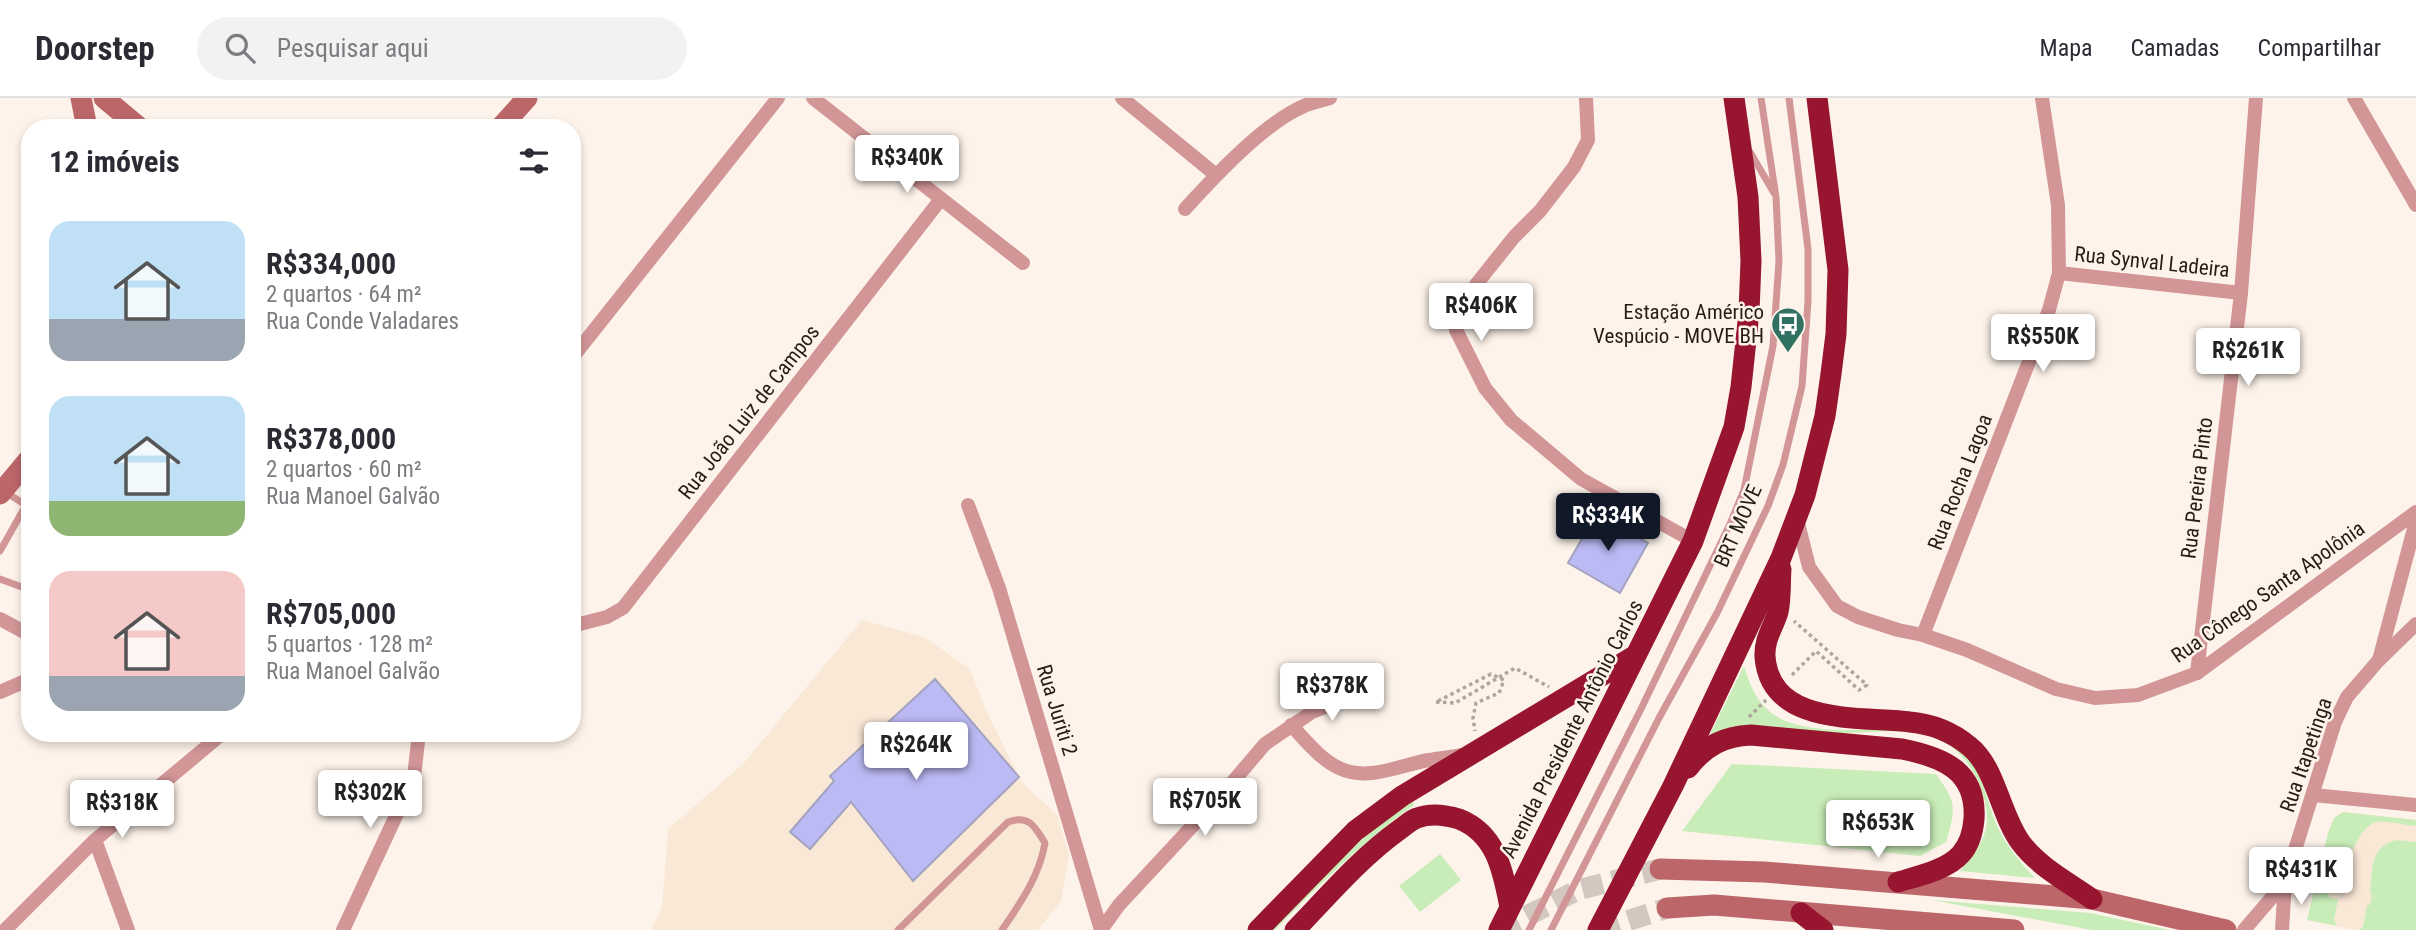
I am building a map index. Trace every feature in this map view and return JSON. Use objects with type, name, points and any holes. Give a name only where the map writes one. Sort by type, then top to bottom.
[{"type":"highway","name":"Avenida Presidente Antônio Carlos","points":[[1499,930],[1693,541],[1734,427],[1749,312],[1751,261],[1748,197],[1734,98]]},
{"type":"highway","points":[[1598,930],[1674,786],[1782,558],[1805,495],[1825,416],[1836,334],[1838,270],[1817,98]]},
{"type":"highway","points":[[1782,558],[1778,610],[1766,639],[1765,655],[1771,680],[1780,693],[1794,704],[1814,712],[1911,722],[1940,729],[1959,738],[1982,760],[2021,843],[2043,866],[2092,899]]},
{"type":"highway","points":[[1258,930],[1355,831],[1402,796],[1638,653]]},
{"type":"highway","points":[[1674,786],[1696,758],[1714,743],[1732,736],[1751,735],[1875,746],[1927,754],[1955,769],[1970,787],[1974,809],[1973,831],[1961,855],[1940,868],[1898,882]]},
{"type":"highway","points":[[1295,930],[1377,846],[1416,818],[1435,814],[1470,823],[1482,833],[1496,852],[1510,907]]},
{"type":"highway","points":[[1801,913],[1823,930]]},
{"type":"main road","points":[[82,98],[86,119]]},
{"type":"main road","points":[[104,98],[129,119]]},
{"type":"main road","points":[[508,119],[527,98]]},
{"type":"main road","points":[[2,492],[21,469]]},
{"type":"main road","points":[[1660,869],[1764,872],[2092,899],[2226,930]]},
{"type":"main road","points":[[1667,908],[1714,905],[2014,930]]},
{"type":"street","points":[[581,347],[778,98]]},
{"type":"street","points":[[813,98],[1023,263]]},
{"type":"street","points":[[1122,98],[1216,175]]},
{"type":"street","points":[[1185,209],[1216,175],[1275,124],[1303,106],[1330,98]]},
{"type":"street","points":[[1586,98],[1588,140],[1574,167],[1478,282],[1460,309],[1456,330],[1485,388],[1511,420],[1581,479],[1693,541]]},
{"type":"street","name":"Rua Rocha Lagoa","points":[[1923,635],[2049,310],[2059,273],[2058,205],[2042,98]]},
{"type":"street","name":"Rua Pereira Pinto","points":[[2197,673],[2241,293],[2256,98]]},
{"type":"street","points":[[2354,98],[2416,205]]},
{"type":"street","name":"Rua João Luiz de Campos","points":[[581,624],[607,617],[623,608],[941,199]]},
{"type":"street","name":"Rua Synval Ladeira","points":[[2059,273],[2241,293]]},
{"type":"street","name":"Rua Juriti 2","points":[[968,505],[999,588],[1101,930]]},
{"type":"street","name":"Rua Cônego Santa Apolônia","points":[[1796,516],[1809,567],[1837,606],[1858,617],[1923,635],[1993,660],[2056,689],[2095,698],[2138,695],[2197,673],[2416,512]]},
{"type":"street","points":[[2378,661],[2416,520]]},
{"type":"street","points":[[0,619],[21,630]]},
{"type":"street","name":"Rua Itapetinga","points":[[2282,930],[2285,882],[2335,722],[2347,697],[2378,661],[2416,624]]},
{"type":"street","points":[[0,692],[21,683]]},
{"type":"street","points":[[1101,930],[1119,905],[1265,744],[1312,712],[1359,693]]},
{"type":"street","points":[[1291,725],[1330,763],[1342,770],[1356,773],[1379,772],[1479,751]]},
{"type":"street","points":[[5,930],[95,840],[212,742]]},
{"type":"street","points":[[343,930],[414,777],[418,742]]},
{"type":"street","points":[[2313,795],[2416,805]]},
{"type":"street","points":[[95,840],[128,930]]},
{"type":"street","name":"Rua Itapetinga","points":[[2244,930],[2285,882]]},
{"type":"lane","name":"BRT MOVE","points":[[1529,930],[1640,711],[1744,490],[1773,346],[1779,261],[1776,197],[1761,98]]},
{"type":"lane","name":"BRT MOVE","points":[[1551,930],[1659,718],[1717,613],[1768,506],[1783,465],[1802,386],[1808,301],[1808,249],[1789,98]]},
{"type":"lane","points":[[1739,134],[1776,197]]},
{"type":"lane","points":[[2,492],[21,500]]},
{"type":"lane","points":[[0,551],[21,517]]},
{"type":"lane","points":[[0,579],[21,587]]},
{"type":"lane","points":[[898,930],[1008,822],[1018,818],[1035,827],[1045,843],[1033,883],[1002,930]]},
{"type":"path","points":[[1778,610],[1798,624],[1867,685]]},
{"type":"path","points":[[1455,703],[1436,702],[1491,674],[1504,680],[1499,693],[1476,703],[1473,718],[1479,751]]},
{"type":"shaded area","points":[[862,620],[924,637],[970,669],[986,710],[1019,777],[1025,786],[1057,814],[1069,854],[1061,901],[1038,930],[651,930],[662,908],[668,829],[743,764]]},
{"type":"shaded area","points":[[2343,812],[2416,820],[2416,930],[2356,930],[2307,920],[2328,833],[2334,818]]},
{"type":"green space","points":[[1744,666],[1752,688],[1762,703],[1779,718],[1795,724],[1832,730],[1916,731],[1944,738],[1959,748],[1979,776],[2003,837],[2035,878],[1960,871],[1974,854],[1983,836],[1986,807],[1980,785],[1965,760],[1951,746],[1933,737],[1900,731],[1831,733],[1747,729],[1710,734]]},
{"type":"green space","points":[[1732,764],[1936,774],[1948,792],[1953,806],[1946,842],[1920,856],[1682,831]]},
{"type":"green space","points":[[1412,800],[1414,805],[1359,849],[1275,930],[1269,930],[1355,845]]},
{"type":"green space","points":[[2343,812],[2416,820],[2416,826],[2377,822],[2364,831],[2353,850],[2340,887],[2330,886],[2328,897],[2338,899],[2334,919],[2337,926],[2307,920],[2328,833],[2334,818]]},
{"type":"green space","points":[[2396,840],[2416,842],[2416,930],[2359,930],[2363,927],[2367,905],[2370,905],[2374,860],[2381,848]]},
{"type":"green space","points":[[1440,854],[1461,880],[1420,912],[1399,886]]},
{"type":"green space","points":[[1932,900],[2090,913],[2170,930],[2092,930]]},
{"type":"building","points":[[1596,514],[1648,543],[1620,593],[1568,563]]},
{"type":"building","points":[[935,679],[1019,777],[913,881],[851,802],[810,849],[790,832],[834,781],[830,776]]},
{"type":"tunnel","points":[[1499,930],[1578,890],[1660,869]]},
{"type":"tunnel","points":[[1599,930],[1667,908]]},
{"type":"place","name":"Estação Américo Vespúcio - MOVE BH","points":[[1788,354]]}]
